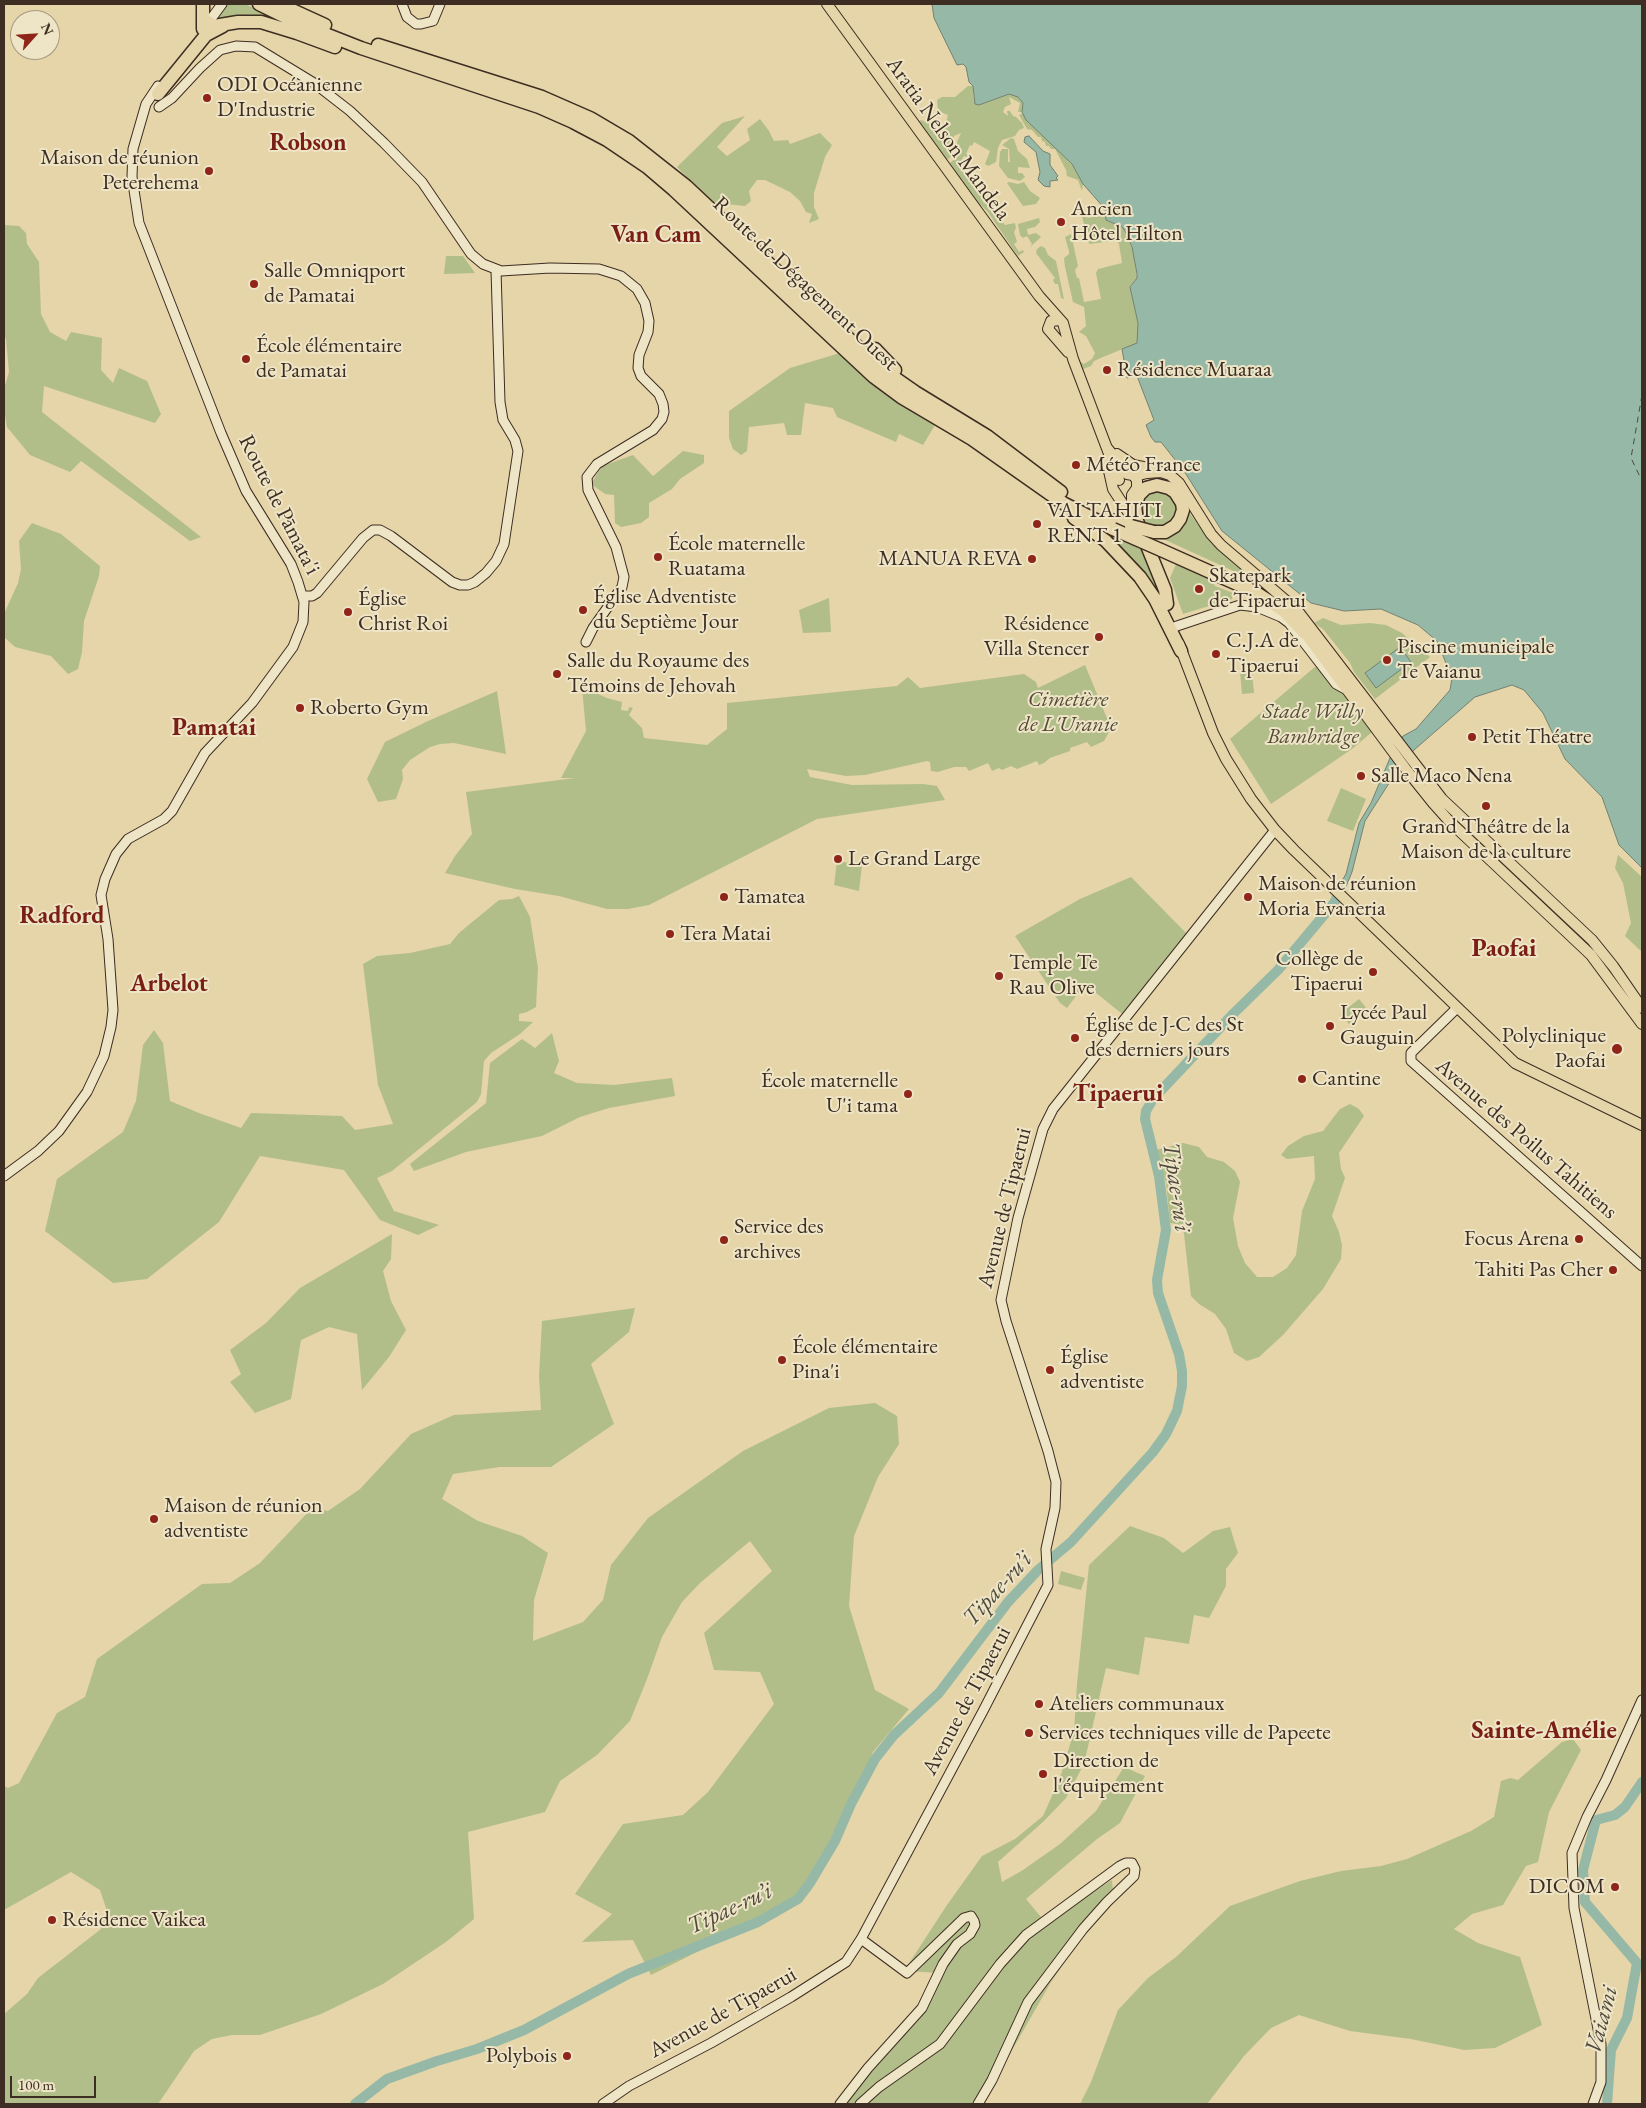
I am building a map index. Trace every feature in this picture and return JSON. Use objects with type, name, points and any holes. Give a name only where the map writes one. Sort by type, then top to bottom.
[{"type":"highway","points":[[203,4],[205,25],[260,22],[410,71],[443,76]]},
{"type":"highway","name":"Route de Dégagement Ouest","points":[[259,4],[300,24],[349,44],[545,109],[598,134],[628,153],[678,194],[874,377],[902,397],[972,439],[1074,510],[1162,547],[1255,592],[1307,628]]},
{"type":"highway","name":"Route de Dégagement Ouest","points":[[279,4],[371,43],[526,91],[590,118],[629,141],[663,166],[871,361],[900,383],[992,439],[1068,497],[1110,524]]},
{"type":"highway","points":[[157,101],[206,35],[227,24]]},
{"type":"highway","points":[[772,267],[826,311],[842,321]]},
{"type":"highway","points":[[875,349],[890,366],[922,391],[931,401]]},
{"type":"highway","points":[[1016,471],[1041,494],[1106,542],[1134,570],[1155,599],[1181,651]]},
{"type":"highway","points":[[1110,524],[1132,525],[1154,532],[1165,532],[1173,528],[1182,517],[1182,503],[1175,492],[1159,481],[1152,480],[1129,484]]},
{"type":"highway","points":[[1167,604],[1165,590],[1137,520],[1135,506],[1139,494],[1146,488],[1157,485],[1170,489]]},
{"type":"highway","name":"Route de Dégagement Ouest","points":[[1132,525],[1162,547]]},
{"type":"main road","name":"Aratia Nelson Mandela","points":[[827,4],[1039,296],[1062,324],[1073,359]]},
{"type":"main road","name":"Aratia Nelson Mandela","points":[[1039,296],[1049,323],[1049,331],[1056,336],[1073,359]]},
{"type":"main road","points":[[1049,323],[1054,319],[1062,324],[1063,333],[1056,336]]},
{"type":"main road","points":[[1073,359],[1106,446],[1129,484],[1132,525]]},
{"type":"main road","points":[[1100,431],[1113,489],[1132,525],[1167,604],[1181,651],[1222,750],[1243,788],[1276,830],[1327,883],[1515,1063],[1642,1125]]},
{"type":"main road","points":[[1106,446],[1127,463],[1170,475],[1179,483],[1211,534],[1221,545],[1281,594],[1390,739],[1405,768],[1450,822],[1591,955],[1642,1024]]},
{"type":"main road","points":[[1129,484],[1148,473],[1161,472]]},
{"type":"main road","points":[[1307,628],[1347,690],[1390,739],[1414,761],[1452,809],[1592,940],[1642,1008]]},
{"type":"street","points":[[143,115],[157,101],[194,41],[222,4]]},
{"type":"street","points":[[402,4],[407,17],[416,24],[428,24],[433,21],[440,4]]},
{"type":"street","points":[[157,101],[172,98],[208,59],[220,50],[246,46],[265,52],[314,82],[372,132],[422,182],[471,254],[484,264],[496,270],[574,268],[606,271],[621,276],[632,284],[640,294],[647,310],[649,328],[639,355],[638,368],[641,376],[662,399],[664,415],[659,425],[653,430],[597,464],[588,477],[588,490],[616,547],[624,577],[622,587],[593,628],[586,642]]},
{"type":"street","name":"Route de Pāmata'i","points":[[4,1176],[38,1152],[59,1131],[87,1092],[104,1056],[113,1010],[108,939],[101,896],[114,860],[121,847],[128,840],[164,819],[172,811],[205,753],[248,707],[278,668],[293,646],[302,628],[303,596],[291,564],[246,491],[221,433],[142,232],[136,212],[132,177],[133,149],[146,104],[157,101]]},
{"type":"street","points":[[303,596],[312,596],[317,593],[363,538],[372,530],[380,530],[391,536],[452,582],[460,585],[468,585],[475,582],[496,561],[504,544],[518,451],[515,440],[503,420],[500,402],[496,270]]},
{"type":"street","points":[[1174,627],[1240,605],[1248,605],[1281,617],[1289,623],[1336,684],[1347,690]]},
{"type":"street","name":"Avenue de Tipaerui","points":[[603,2104],[622,2090],[711,2043],[846,1962],[860,1940],[987,1704],[1048,1585],[1047,1540],[1056,1501],[1056,1482],[1048,1451],[1001,1300],[1017,1225],[1039,1140],[1046,1120],[1053,1109],[1276,830]]},
{"type":"street","name":"Avenue des Poilus Tahitiens","points":[[1457,1008],[1418,1045],[1410,1056],[1415,1066],[1642,1266]]},
{"type":"street","points":[[1593,2104],[1601,2082],[1601,2044],[1574,1908],[1572,1853],[1642,1700]]},
{"type":"street","points":[[860,2104],[879,2087],[940,2044],[1000,1964],[1026,1935],[1120,1866],[1132,1863],[1135,1869],[1134,1876],[1090,1922],[1028,2002],[992,2080],[978,2104]]},
{"type":"street","points":[[840,2104],[868,2068],[922,2008],[943,1964],[957,1944],[970,1934],[975,1925],[970,1916],[964,1918],[907,1973],[860,1940]]},
{"type":"green space","points":[[227,4],[245,4],[288,24],[212,21]]},
{"type":"green space","points":[[968,86],[973,86],[974,102],[979,105],[1009,94],[1018,97],[1023,103],[1022,112],[1018,112],[1020,103],[1009,97],[1011,104],[1005,107],[1003,112],[1008,116],[1007,111],[1010,111],[1022,123],[1024,128],[1019,130],[1015,136],[1002,140],[998,148],[996,162],[988,166],[985,164],[990,151],[974,142],[972,146],[970,145],[966,154],[968,155],[967,157],[964,156],[961,161],[964,163],[963,165],[972,182],[974,181],[991,204],[996,205],[1000,211],[1002,209],[1005,214],[1000,218],[1005,225],[1015,223],[1016,228],[1014,232],[1017,242],[1014,244],[1019,252],[1023,250],[1024,252],[1018,256],[987,211],[973,198],[951,168],[950,163],[958,156],[957,142],[961,133],[954,136],[952,156],[947,160],[917,122],[921,120],[936,126],[946,123],[948,115],[938,111],[937,100],[942,97],[955,97]]},
{"type":"green space","points":[[1023,113],[1074,167],[1083,184],[1082,191],[1078,180],[1067,176],[1066,170],[1055,149],[1046,146],[1041,137],[1038,137],[1032,130],[1027,129],[1019,115]]},
{"type":"green space","points":[[745,116],[717,147],[727,156],[750,140],[747,129],[760,119],[774,141],[788,140],[790,144],[820,133],[832,145],[825,157],[814,193],[814,207],[819,219],[809,223],[812,214],[806,212],[800,201],[790,192],[765,180],[757,180],[749,191],[751,201],[745,206],[726,204],[720,211],[677,167],[722,123]]},
{"type":"green space","points":[[1011,138],[1014,139],[1018,151],[1027,159],[1030,168],[1018,167],[1018,173],[1022,173],[1025,177],[1020,181],[1008,178],[999,166],[1002,149],[1008,149],[1008,162],[1010,162],[1009,149],[1002,145]]},
{"type":"green space","points":[[1024,182],[1030,191],[1040,198],[1036,204],[1023,206],[1007,183],[1018,184]]},
{"type":"green space","points":[[1105,209],[1107,213],[1106,220],[1124,229],[1133,251],[1137,278],[1130,286],[1138,323],[1137,343],[1094,361],[1091,366],[1083,369],[1078,360],[1084,364],[1092,359],[1095,353],[1086,336],[1079,332],[1086,326],[1084,307],[1073,302],[1065,267],[1064,258],[1069,254],[1069,251],[1065,237],[1071,234],[1078,266],[1075,270],[1077,278],[1079,278],[1084,302],[1101,299],[1096,273],[1098,269],[1122,263],[1119,244],[1117,241],[1111,241],[1090,244],[1082,216],[1089,218],[1097,215],[1103,216]]},
{"type":"green space","points":[[1039,218],[1040,222],[1035,227],[1027,229],[1028,235],[1036,233],[1041,237],[1030,247],[1032,244],[1027,236],[1023,238],[1020,235],[1018,224]]},
{"type":"green space","points":[[4,225],[19,226],[26,233],[27,244],[39,262],[41,314],[50,332],[66,341],[71,332],[102,338],[101,370],[113,383],[119,368],[147,381],[161,414],[155,423],[44,386],[42,412],[201,537],[190,541],[81,461],[70,472],[30,455],[7,427],[4,409],[4,389],[9,372],[4,334]]},
{"type":"green space","points":[[1041,246],[1056,261],[1064,299],[1061,298],[1058,284],[1055,284],[1053,280],[1055,278],[1036,253],[1037,249]]},
{"type":"green space","points":[[446,256],[463,256],[475,273],[444,274]]},
{"type":"green space","points":[[840,353],[938,420],[923,445],[899,434],[896,442],[837,417],[833,408],[805,403],[801,435],[787,435],[784,423],[749,427],[747,451],[741,455],[733,449],[729,438],[729,411],[790,368]]},
{"type":"green space","points":[[683,451],[704,455],[704,463],[680,479],[672,489],[649,503],[649,517],[641,523],[621,527],[615,523],[614,495],[605,494],[591,484],[602,466],[633,455],[653,476]]},
{"type":"green space","points":[[1157,491],[1170,494],[1176,502],[1177,514],[1167,528],[1143,525],[1140,504],[1147,495]]},
{"type":"green space","points":[[1184,505],[1212,544],[1264,585],[1161,538]]},
{"type":"green space","points":[[1081,519],[1143,551],[1162,598]]},
{"type":"green space","points":[[32,523],[61,534],[100,566],[99,576],[84,621],[82,652],[78,669],[68,674],[51,656],[15,647],[4,637],[4,614],[18,583],[21,569],[19,541]]},
{"type":"green space","name":"Skatepark de Tipaerui","points":[[1176,564],[1210,578],[1215,586],[1233,593],[1232,599],[1183,614],[1170,578]]},
{"type":"green space","points":[[829,598],[831,632],[803,633],[799,610]]},
{"type":"green space","name":"Piscine municipale Te Vaianu","points":[[1323,618],[1341,625],[1370,623],[1386,625],[1402,633],[1430,657],[1375,699],[1323,629],[1314,623]]},
{"type":"green space","name":"Cimetière de L'Uranie","points":[[1085,665],[1111,728],[1104,741],[1091,747],[1087,742],[1070,748],[1070,751],[1050,758],[1039,765],[1037,761],[1017,769],[1011,766],[1002,770],[999,768],[992,771],[988,763],[969,771],[966,767],[954,767],[938,772],[931,771],[930,762],[927,761],[865,775],[846,776],[807,769],[810,777],[852,785],[923,784],[937,786],[945,800],[817,819],[649,905],[628,909],[607,909],[559,896],[515,889],[445,873],[472,834],[466,792],[575,778],[561,778],[586,731],[582,687],[607,698],[622,702],[621,710],[628,711],[629,707],[633,708],[629,715],[642,728],[644,738],[707,745],[727,729],[727,703],[897,686],[908,677],[920,688],[1024,674],[1036,682],[1038,688]]},
{"type":"green space","name":"Stade Willy Bambridge","points":[[1316,666],[1324,671],[1365,720],[1372,732],[1352,749],[1271,804],[1230,739]]},
{"type":"green space","points":[[1252,671],[1254,693],[1242,694],[1240,672]]},
{"type":"green space","points":[[497,691],[506,754],[454,743],[430,747],[410,760],[402,770],[403,779],[396,799],[378,802],[367,779],[385,742]]},
{"type":"green space","points":[[1341,788],[1366,799],[1353,831],[1327,821]]},
{"type":"green space","points":[[1618,855],[1642,877],[1642,952],[1625,936],[1631,923],[1623,883],[1615,868]]},
{"type":"green space","points":[[837,861],[862,865],[859,891],[834,885]]},
{"type":"green space","points":[[1131,877],[1190,937],[1126,1017],[1085,984],[1067,1008],[1060,1003],[1015,936],[1080,899]]},
{"type":"green space","points":[[519,896],[530,917],[538,968],[536,1007],[519,1014],[519,1021],[533,1022],[520,1034],[491,1053],[484,1061],[481,1094],[477,1102],[392,1171],[377,1178],[394,1211],[439,1225],[418,1235],[380,1220],[344,1170],[260,1156],[219,1222],[147,1279],[113,1283],[45,1231],[57,1179],[123,1132],[136,1101],[143,1045],[154,1030],[163,1043],[170,1101],[199,1113],[241,1128],[251,1113],[342,1116],[355,1130],[393,1124],[378,1085],[363,964],[377,956],[410,953],[450,944],[459,933],[499,900],[512,899]]},
{"type":"green space","points":[[1359,999],[1367,1009],[1349,1024],[1340,1014]]},
{"type":"green space","points":[[552,1033],[559,1061],[554,1073],[577,1083],[614,1085],[672,1078],[675,1096],[609,1108],[580,1117],[542,1136],[466,1152],[414,1171],[410,1164],[486,1103],[490,1063],[522,1039],[535,1048]]},
{"type":"green space","points":[[1350,1104],[1359,1109],[1364,1116],[1339,1153],[1341,1169],[1345,1178],[1332,1216],[1342,1245],[1341,1259],[1323,1289],[1283,1335],[1259,1357],[1247,1361],[1234,1353],[1226,1329],[1215,1314],[1199,1304],[1191,1296],[1183,1225],[1170,1223],[1166,1183],[1156,1150],[1183,1143],[1199,1147],[1207,1157],[1224,1162],[1235,1171],[1240,1182],[1233,1218],[1238,1246],[1245,1263],[1257,1277],[1273,1277],[1287,1268],[1296,1255],[1302,1211],[1315,1179],[1314,1156],[1287,1159],[1281,1155],[1288,1146],[1304,1136],[1323,1131],[1340,1109]]},
{"type":"green space","points":[[392,1234],[391,1259],[383,1271],[391,1301],[406,1330],[389,1357],[362,1390],[357,1334],[329,1327],[301,1340],[291,1399],[255,1413],[230,1382],[241,1374],[230,1350],[266,1323],[300,1288]]},
{"type":"green space","points":[[635,1308],[629,1332],[591,1364],[614,1424],[551,1467],[500,1467],[453,1474],[442,1499],[478,1521],[522,1536],[548,1553],[534,1600],[533,1641],[583,1622],[603,1600],[611,1565],[648,1518],[743,1451],[829,1408],[875,1403],[897,1416],[899,1444],[878,1477],[854,1536],[849,1606],[875,1690],[909,1709],[873,1752],[834,1840],[817,1872],[794,1900],[764,1922],[717,1942],[651,1975],[633,1940],[582,1942],[612,1914],[575,1894],[623,1824],[683,1815],[708,1792],[774,1704],[760,1672],[714,1670],[704,1633],[772,1571],[750,1541],[700,1583],[682,1602],[662,1637],[630,1721],[597,1755],[560,1781],[545,1812],[468,1832],[474,1919],[446,1942],[383,1984],[321,2014],[260,2035],[232,2035],[212,2039],[194,2051],[158,2104],[5,2104],[4,2014],[27,1994],[38,1978],[101,1929],[107,1911],[100,1890],[71,1872],[4,1910],[4,1786],[8,1788],[19,1783],[57,1713],[85,1697],[97,1659],[202,1584],[230,1583],[260,1563],[312,1508],[328,1511],[360,1489],[411,1434],[454,1415],[541,1410],[539,1376],[542,1321]]},
{"type":"green space","points":[[1130,1526],[1164,1538],[1183,1553],[1213,1531],[1230,1527],[1238,1553],[1226,1569],[1226,1586],[1209,1618],[1194,1615],[1189,1644],[1145,1637],[1139,1675],[1106,1668],[1084,1764],[1066,1798],[1044,1821],[998,1862],[1002,1882],[1060,1844],[1096,1811],[1124,1767],[1145,1776],[1120,1823],[1097,1839],[1026,1899],[1046,1923],[1112,1880],[1113,1891],[1051,1982],[1006,2061],[975,2104],[839,2104],[911,2020],[940,1973],[904,1971],[947,1905],[982,1856],[1015,1839],[1043,1816],[1060,1778],[1074,1731],[1089,1565]]},
{"type":"green space","points":[[1061,1571],[1085,1578],[1081,1590],[1058,1584]]},
{"type":"green space","points":[[1573,1739],[1581,1750],[1549,1812],[1538,1862],[1526,1866],[1503,1905],[1472,1914],[1454,1929],[1478,1943],[1520,1957],[1542,2025],[1495,2048],[1464,2050],[1411,2039],[1350,2031],[1299,2015],[1271,2028],[1244,2056],[1207,2104],[1080,2104],[1091,2082],[1118,2010],[1148,1978],[1176,1957],[1230,1906],[1300,1881],[1341,1871],[1381,1866],[1407,1859],[1471,1831],[1494,1817],[1501,1781],[1510,1778],[1518,1780],[1562,1742]]},
{"type":"shaded area","points":[[932,4],[1642,4],[1642,868],[1619,845],[1602,797],[1565,759],[1543,713],[1524,690],[1512,685],[1475,697],[1414,750],[1398,769],[1365,821],[1352,872],[1345,889],[1340,884],[1346,874],[1359,823],[1371,803],[1390,758],[1403,736],[1416,729],[1450,690],[1452,678],[1437,641],[1418,625],[1381,609],[1344,611],[1311,603],[1222,531],[1184,471],[1161,442],[1155,442],[1151,437],[1146,425],[1154,420],[1137,376],[1127,378],[1122,349],[1137,343],[1138,323],[1130,287],[1137,278],[1137,274],[1132,247],[1125,231],[1122,227],[1106,220],[1105,209],[1083,184],[1072,164],[1026,120],[1022,112],[1023,103],[1018,97],[1009,94],[979,105],[975,104],[973,86],[969,82],[966,67],[963,64],[957,65],[934,18]]},
{"type":"shaded area","points":[[1029,136],[1043,151],[1050,154],[1050,165],[1058,176],[1056,178],[1058,180],[1050,181],[1050,187],[1044,186],[1038,180],[1040,172],[1036,152],[1024,142],[1025,137]]},
{"type":"shaded area","points":[[1400,647],[1411,662],[1376,688],[1365,673]]},
{"type":"waterway","name":"Tipae-ru’i","points":[[355,2104],[387,2079],[477,2049],[524,2030],[628,1974],[758,1922],[798,1899],[810,1883],[835,1841],[851,1804],[875,1759],[894,1735],[939,1693],[1008,1602],[1038,1570],[1071,1542],[1153,1452],[1166,1434],[1177,1411],[1182,1386],[1182,1371],[1179,1354],[1158,1293],[1157,1280],[1166,1230],[1159,1176],[1145,1119],[1146,1111],[1153,1099],[1234,1013],[1278,970],[1334,903],[1342,887]]},
{"type":"waterway","name":"Vaiami","points":[[1607,2104],[1611,2050],[1627,2018],[1637,1963],[1585,1902],[1583,1870],[1596,1820],[1615,1815],[1625,1807],[1642,1782]]},
{"type":"ferry route","points":[[1642,395],[1631,458],[1642,481]]},
{"type":"place","name":"ODI Océanienne D'Industrie","points":[[207,98]]},
{"type":"place","name":"Maison de réunion Peterehema","points":[[209,171]]},
{"type":"place","name":"Ancien Hôtel Hilton","points":[[1061,222]]},
{"type":"place","name":"Salle Omniqport de Pamatai","points":[[254,284]]},
{"type":"place","name":"École élémentaire de Pamatai","points":[[246,359]]},
{"type":"place","name":"Résidence Muaraa","points":[[1107,370]]},
{"type":"place","name":"Météo France","points":[[1076,465]]},
{"type":"place","name":"VAI TAHITI RENT 1","points":[[1037,524]]},
{"type":"place","name":"École maternelle Ruatama","points":[[658,557]]},
{"type":"place","name":"MANUA REVA","points":[[1032,559]]},
{"type":"place","name":"Skatepark de Tipaerui","points":[[1199,589]]},
{"type":"place","name":"Église Adventiste du Septième Jour","points":[[583,610]]},
{"type":"place","name":"Église Christ Roi","points":[[348,612]]},
{"type":"place","name":"Résidence Villa Stencer","points":[[1099,637]]},
{"type":"place","name":"C.J.A de Tipaerui","points":[[1216,654]]},
{"type":"place","name":"Piscine municipale Te Vaianu","points":[[1387,660]]},
{"type":"place","name":"Salle du Royaume des Témoins de Jehovah","points":[[557,674]]},
{"type":"place","name":"Roberto Gym","points":[[300,708]]},
{"type":"place","name":"Petit Théatre","points":[[1472,737]]},
{"type":"place","name":"Salle Maco Nena","points":[[1361,776]]},
{"type":"place","name":"Grand Théâtre de la Maison de la culture","points":[[1486,806]]},
{"type":"place","name":"Le Grand Large","points":[[838,859]]},
{"type":"place","name":"Tamatea","points":[[724,897]]},
{"type":"place","name":"Maison de réunion Moria Evaneria","points":[[1248,897]]},
{"type":"place","name":"Tera Matai","points":[[670,934]]},
{"type":"place","name":"Collège de Tipaerui","points":[[1373,972]]},
{"type":"place","name":"Temple Te Rau Olive","points":[[999,976]]},
{"type":"place","name":"Lycée Paul Gauguin","points":[[1330,1026]]},
{"type":"place","name":"Église de J-C des St des derniers jours","points":[[1075,1038]]},
{"type":"place","name":"Polyclinique Paofai","points":[[1617,1049]]},
{"type":"place","name":"Cantine","points":[[1302,1079]]},
{"type":"place","name":"École maternelle U'i tama","points":[[908,1094]]},
{"type":"place","name":"Focus Arena","points":[[1579,1239]]},
{"type":"place","name":"Service des archives","points":[[724,1240]]},
{"type":"place","name":"Tahiti Pas Cher","points":[[1613,1270]]},
{"type":"place","name":"École élémentaire Pina'i","points":[[782,1360]]},
{"type":"place","name":"Église adventiste","points":[[1050,1370]]},
{"type":"place","name":"Maison de réunion adventiste","points":[[154,1519]]},
{"type":"place","name":"Ateliers communaux","points":[[1039,1704]]},
{"type":"place","name":"Services techniques ville de Papeete","points":[[1029,1733]]},
{"type":"place","name":"Direction de l'équipement","points":[[1043,1774]]},
{"type":"place","name":"DICOM","points":[[1615,1887]]},
{"type":"place","name":"Résidence Vaikea","points":[[52,1920]]},
{"type":"place","name":"Polybois","points":[[567,2056]]},
{"type":"district","name":"Robson","points":[[308,143]]},
{"type":"district","name":"Van Cam","points":[[656,235]]},
{"type":"district","name":"Pamatai","points":[[214,728]]},
{"type":"district","name":"Radford","points":[[62,916]]},
{"type":"district","name":"Paofai","points":[[1504,949]]},
{"type":"district","name":"Arbelot","points":[[169,984]]},
{"type":"district","name":"Tipaerui","points":[[1118,1094]]},
{"type":"district","name":"Sainte-Amélie","points":[[1544,1731]]}]
